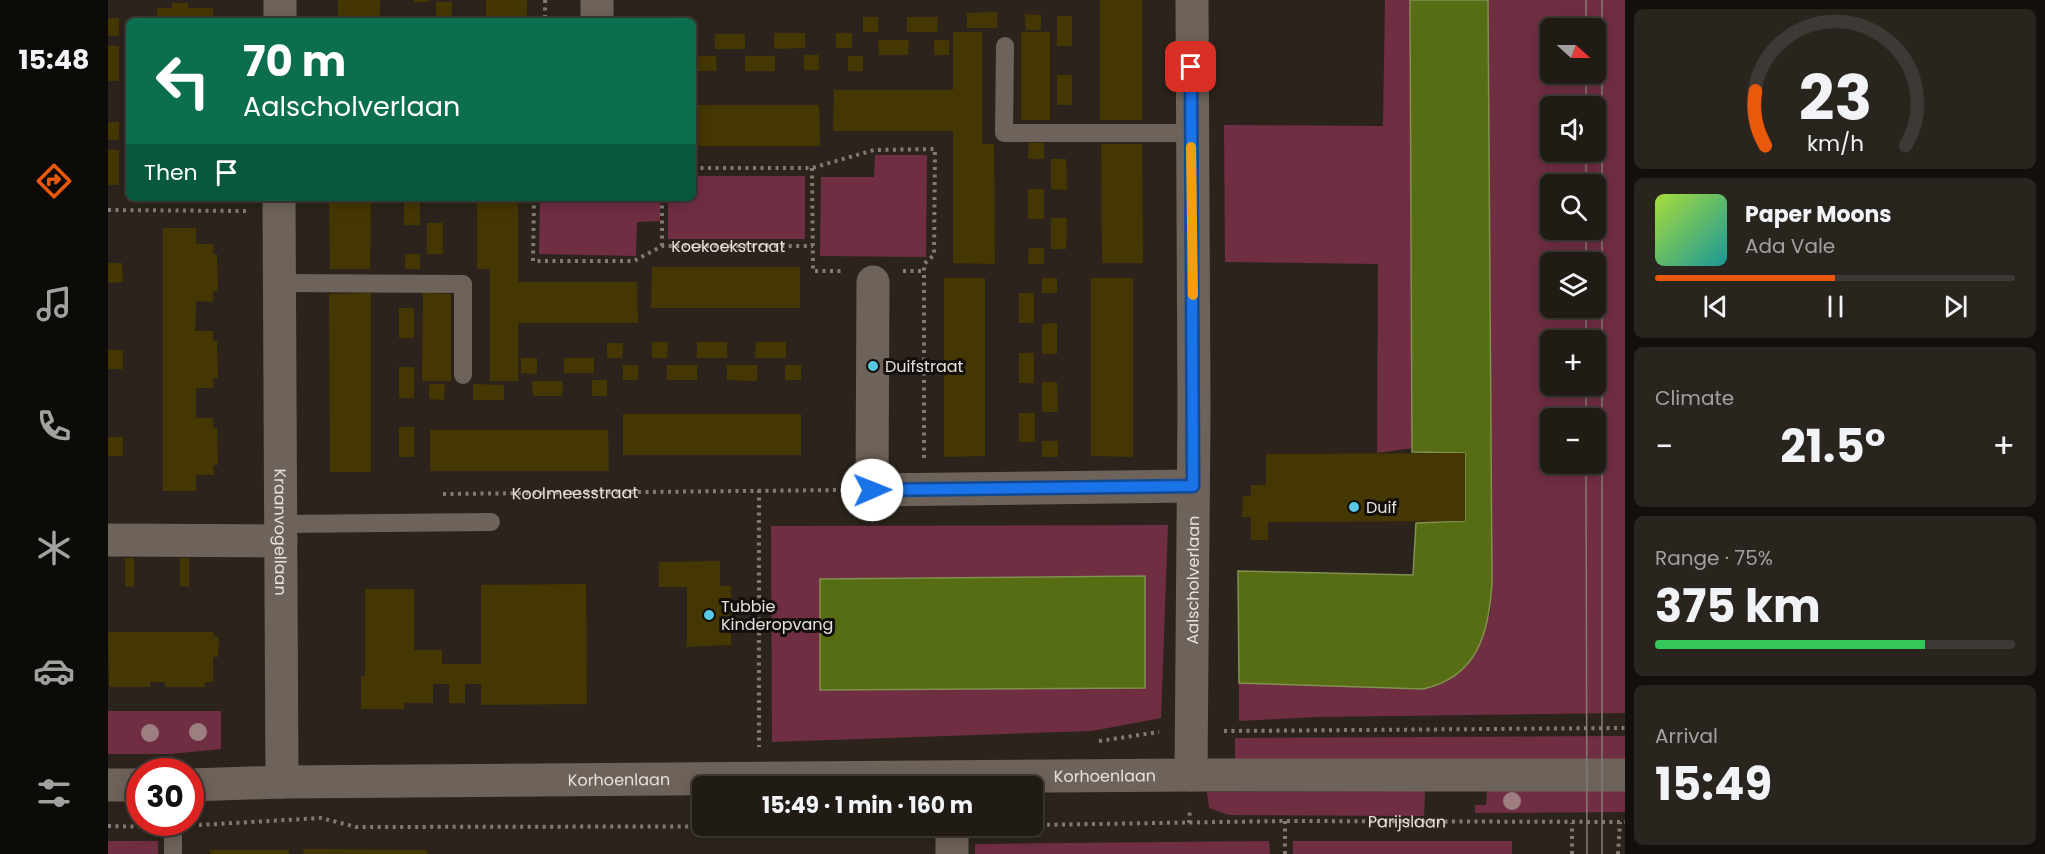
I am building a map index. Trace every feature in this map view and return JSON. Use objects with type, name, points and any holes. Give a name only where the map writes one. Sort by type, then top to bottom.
[{"type":"street","points":[[280,0],[280,18]]},
{"type":"street","points":[[597,0],[597,18]]},
{"type":"street","name":"Aalscholverlaan","points":[[1191,775],[1192,0]]},
{"type":"street","name":"Kraanvogellaan","points":[[279,205],[282,782]]},
{"type":"street","points":[[873,274],[872,490],[1193,486]]},
{"type":"street","points":[[108,540],[280,532]]},
{"type":"street","points":[[1191,775],[1625,775]]},
{"type":"street","name":"Korhoenlaan","points":[[1043,779],[1191,775]]},
{"type":"street","name":"Korhoenlaan","points":[[204,785],[282,782],[692,782]]},
{"type":"street","points":[[108,784],[126,785]]},
{"type":"lane","points":[[1005,46],[1004,133],[1191,133]]},
{"type":"lane","points":[[280,284],[463,284],[463,375]]},
{"type":"lane","points":[[280,532],[491,522]]},
{"type":"lane","points":[[173,836],[173,854]]},
{"type":"path","points":[[545,0],[545,18]]},
{"type":"path","points":[[812,168],[813,271],[873,274],[924,271]]},
{"type":"path","name":"Koekoekstraat","points":[[534,201],[533,261],[634,261],[662,246],[813,246]]},
{"type":"path","points":[[662,201],[662,246]]},
{"type":"path","points":[[108,210],[279,205]]},
{"type":"path","points":[[759,490],[759,755]]},
{"type":"path","name":"Koolmeesstraat","points":[[435,495],[872,490]]},
{"type":"path","points":[[1192,731],[1625,728]]},
{"type":"path","points":[[283,820],[321,818],[356,827],[692,832]]},
{"type":"path","points":[[1285,821],[1286,854]]},
{"type":"path","name":"Parijslaan","points":[[1043,825],[1285,821],[1622,822]]},
{"type":"path","points":[[1618,854],[1622,822]]},
{"type":"path","points":[[1572,823],[1572,854]]},
{"type":"shaded area","points":[[1385,0],[1410,0],[1413,448],[1377,453],[1378,264],[1225,262],[1224,125],[1383,126]]},
{"type":"shaded area","points":[[1410,0],[1488,0],[1492,583],[1488,619],[1477,650],[1468,663],[1457,674],[1442,683],[1423,689],[1239,683],[1238,571],[1413,575],[1416,523],[1465,521],[1465,453],[1412,452]]},
{"type":"shaded area","points":[[1488,0],[1625,0],[1625,713],[1317,717],[1239,721],[1239,683],[1424,689],[1490,615],[1492,583]]},
{"type":"shaded area","points":[[875,155],[927,155],[926,257],[820,256],[821,177],[874,177]]},
{"type":"shaded area","points":[[696,176],[805,176],[805,239],[668,239],[668,201],[696,201]]},
{"type":"shaded area","points":[[540,201],[660,201],[660,221],[637,222],[636,256],[539,254]]},
{"type":"shaded area","points":[[1168,525],[1161,718],[1092,731],[772,742],[771,526]],"holes":[[[1145,576],[1145,688],[820,689],[820,579]]]},
{"type":"shaded area","points":[[1145,576],[1145,688],[820,690],[820,579]]},
{"type":"shaded area","points":[[108,711],[221,711],[221,749],[171,754],[108,754]]},
{"type":"shaded area","points":[[1625,736],[1625,759],[1235,759],[1235,738]]},
{"type":"shaded area","points":[[1487,790],[1625,790],[1625,812],[1475,813],[1475,805],[1486,805]]},
{"type":"shaded area","points":[[1425,791],[1424,816],[1229,815],[1209,808],[1207,792]]},
{"type":"shaded area","points":[[108,841],[158,841],[158,854],[108,854]]},
{"type":"shaded area","points":[[1269,841],[1270,854],[975,854],[975,844]]},
{"type":"shaded area","points":[[1293,841],[1512,841],[1512,854],[1293,854]]},
{"type":"building","points":[[338,0],[380,0],[380,18],[338,18]]},
{"type":"building","points":[[414,0],[429,0],[429,2],[414,2]]},
{"type":"building","points":[[486,0],[527,0],[527,18],[486,18]]},
{"type":"building","points":[[1100,0],[1142,0],[1142,120],[1100,120]]},
{"type":"building","points":[[436,2],[452,2],[452,18],[436,18]]},
{"type":"building","points":[[172,3],[188,3],[188,8],[213,8],[213,18],[157,18],[157,8],[172,8]]},
{"type":"building","points":[[997,12],[997,28],[967,28],[967,13]]},
{"type":"building","points":[[1025,14],[1041,15],[1041,30],[1026,30]]},
{"type":"building","points":[[1057,16],[1072,16],[1072,46],[1057,46]]},
{"type":"building","points":[[863,17],[878,17],[878,32],[863,32]]},
{"type":"building","points":[[907,17],[938,17],[937,32],[907,32]]},
{"type":"building","points":[[108,18],[119,18],[119,36],[108,36]]},
{"type":"building","points":[[953,32],[982,32],[982,144],[994,144],[995,264],[953,263],[953,131],[833,131],[834,90],[953,90]]},
{"type":"building","points":[[1021,32],[1050,32],[1050,120],[1021,120]]},
{"type":"building","points":[[774,33],[805,33],[805,48],[774,49]]},
{"type":"building","points":[[836,33],[852,33],[852,48],[836,48]]},
{"type":"building","points":[[715,34],[745,34],[745,49],[715,49]]},
{"type":"building","points":[[878,40],[909,40],[908,55],[879,55]]},
{"type":"building","points":[[934,40],[949,40],[949,55],[934,55]]},
{"type":"building","points":[[108,46],[119,46],[119,81],[108,81]]},
{"type":"building","points":[[804,55],[819,55],[819,70],[804,70]]},
{"type":"building","points":[[696,56],[716,56],[717,71],[696,71]]},
{"type":"building","points":[[745,56],[775,56],[775,71],[745,71]]},
{"type":"building","points":[[848,56],[863,56],[863,71],[848,71]]},
{"type":"building","points":[[1057,75],[1072,75],[1072,105],[1057,105]]},
{"type":"building","points":[[696,105],[819,105],[820,146],[696,146]]},
{"type":"building","points":[[108,122],[119,122],[119,140],[108,140]]},
{"type":"building","points":[[1029,143],[1044,143],[1044,159],[1028,159]]},
{"type":"building","points":[[1101,144],[1142,144],[1143,263],[1102,263]]},
{"type":"building","points":[[108,150],[119,150],[119,185],[108,185]]},
{"type":"building","points":[[1051,159],[1066,159],[1067,190],[1051,189]]},
{"type":"building","points":[[1028,189],[1044,189],[1044,219],[1028,219]]},
{"type":"building","points":[[329,201],[371,201],[370,269],[330,269]]},
{"type":"building","points":[[404,201],[420,201],[420,225],[404,225]]},
{"type":"building","points":[[477,201],[518,201],[518,282],[637,282],[638,323],[518,323],[518,381],[490,381],[490,269],[477,269]]},
{"type":"building","points":[[1051,218],[1067,218],[1066,249],[1051,249]]},
{"type":"building","points":[[427,223],[443,223],[443,254],[427,254]]},
{"type":"building","points":[[163,228],[196,228],[196,244],[213,244],[213,254],[217,254],[218,291],[213,291],[213,302],[196,301],[195,331],[213,331],[213,341],[217,341],[218,378],[213,378],[213,388],[196,388],[196,418],[213,418],[213,428],[217,428],[218,465],[213,465],[214,475],[196,475],[196,491],[163,491]]},
{"type":"building","points":[[1029,248],[1044,248],[1044,264],[1028,264]]},
{"type":"building","points":[[405,254],[420,254],[420,269],[405,269]]},
{"type":"building","points":[[108,263],[122,263],[123,282],[108,283]]},
{"type":"building","points":[[652,267],[800,267],[800,308],[651,308]]},
{"type":"building","points":[[944,278],[985,278],[985,456],[944,457]]},
{"type":"building","points":[[1042,278],[1057,278],[1057,293],[1042,293]]},
{"type":"building","points":[[1091,278],[1133,278],[1133,457],[1091,456]]},
{"type":"building","points":[[371,293],[371,472],[330,472],[329,294]]},
{"type":"building","points":[[423,293],[451,294],[451,381],[422,381]]},
{"type":"building","points":[[1019,293],[1034,293],[1034,323],[1019,323]]},
{"type":"building","points":[[399,308],[414,308],[414,338],[399,338]]},
{"type":"building","points":[[1057,323],[1057,354],[1042,354],[1042,324]]},
{"type":"building","points":[[652,342],[668,342],[667,358],[652,358]]},
{"type":"building","points":[[697,342],[727,342],[727,358],[697,358]]},
{"type":"building","points":[[756,342],[786,342],[786,358],[755,358]]},
{"type":"building","points":[[607,343],[623,343],[622,358],[607,358]]},
{"type":"building","points":[[108,350],[123,350],[123,369],[108,369]]},
{"type":"building","points":[[1019,353],[1034,353],[1034,383],[1019,383]]},
{"type":"building","points":[[521,358],[537,358],[537,374],[521,373]]},
{"type":"building","points":[[564,358],[594,358],[594,373],[564,373]]},
{"type":"building","points":[[623,365],[638,365],[638,380],[623,380]]},
{"type":"building","points":[[667,365],[697,365],[697,380],[667,380]]},
{"type":"building","points":[[727,365],[757,365],[757,381],[727,380]]},
{"type":"building","points":[[785,365],[801,365],[801,380],[785,380]]},
{"type":"building","points":[[399,367],[414,367],[414,398],[399,398]]},
{"type":"building","points":[[592,380],[607,380],[607,396],[592,396]]},
{"type":"building","points":[[532,381],[563,381],[562,396],[533,396]]},
{"type":"building","points":[[1042,382],[1057,382],[1058,412],[1042,412]]},
{"type":"building","points":[[429,384],[445,384],[444,400],[429,399]]},
{"type":"building","points":[[473,384],[504,385],[504,400],[473,400]]},
{"type":"building","points":[[1019,413],[1035,413],[1035,442],[1019,442]]},
{"type":"building","points":[[623,414],[801,414],[801,455],[623,455]]},
{"type":"building","points":[[399,427],[414,427],[414,457],[399,457]]},
{"type":"building","points":[[430,430],[608,430],[609,471],[430,471]]},
{"type":"building","points":[[108,437],[123,437],[123,456],[108,456]]},
{"type":"building","points":[[1042,441],[1058,441],[1058,457],[1042,457]]},
{"type":"building","name":"Duif","points":[[1465,453],[1465,521],[1268,522],[1268,540],[1251,540],[1251,517],[1242,517],[1243,496],[1251,496],[1251,485],[1266,485],[1266,454]]},
{"type":"building","points":[[125,558],[134,558],[134,586],[125,587]]},
{"type":"building","points":[[180,558],[189,558],[189,587],[180,586]]},
{"type":"building","name":"Tubbie Kinderopvang","points":[[720,561],[720,586],[731,586],[731,645],[685,647],[687,644],[687,587],[659,587],[659,562]]},
{"type":"building","points":[[586,584],[587,704],[481,705],[481,684],[465,684],[465,703],[449,703],[449,684],[433,684],[433,703],[404,703],[404,709],[361,709],[361,676],[365,676],[365,589],[414,589],[414,650],[442,650],[442,664],[481,664],[481,585]]},
{"type":"building","points":[[108,632],[213,632],[214,637],[219,637],[218,657],[213,657],[213,682],[205,682],[205,687],[165,687],[165,682],[150,682],[150,687],[109,687]]},
{"type":"building","points":[[303,849],[427,850],[427,854],[304,854]]},
{"type":"building","points":[[210,850],[289,850],[289,854],[210,854]]},
{"type":"tram line","points":[[1586,0],[1586,18]]},
{"type":"tram line","points":[[1602,0],[1602,854]]},
{"type":"tram line","points":[[1586,84],[1586,96]]},
{"type":"tram line","points":[[1586,162],[1586,174]]},
{"type":"tram line","points":[[1586,240],[1586,252]]},
{"type":"tram line","points":[[1586,318],[1586,330]]},
{"type":"tram line","points":[[1586,396],[1586,408]]},
{"type":"tram line","points":[[1586,474],[1587,854]]},
{"type":"slow traffic","points":[[1191,147],[1193,295]]},
{"type":"place","name":"Duifstraat","points":[[873,366]]},
{"type":"place","name":"Duif","points":[[1354,507]]},
{"type":"place","name":"Tubbie Kinderopvang","points":[[709,615]]},
{"type":"route","points":[[872,490],[1193,486],[1191,67]]}]
